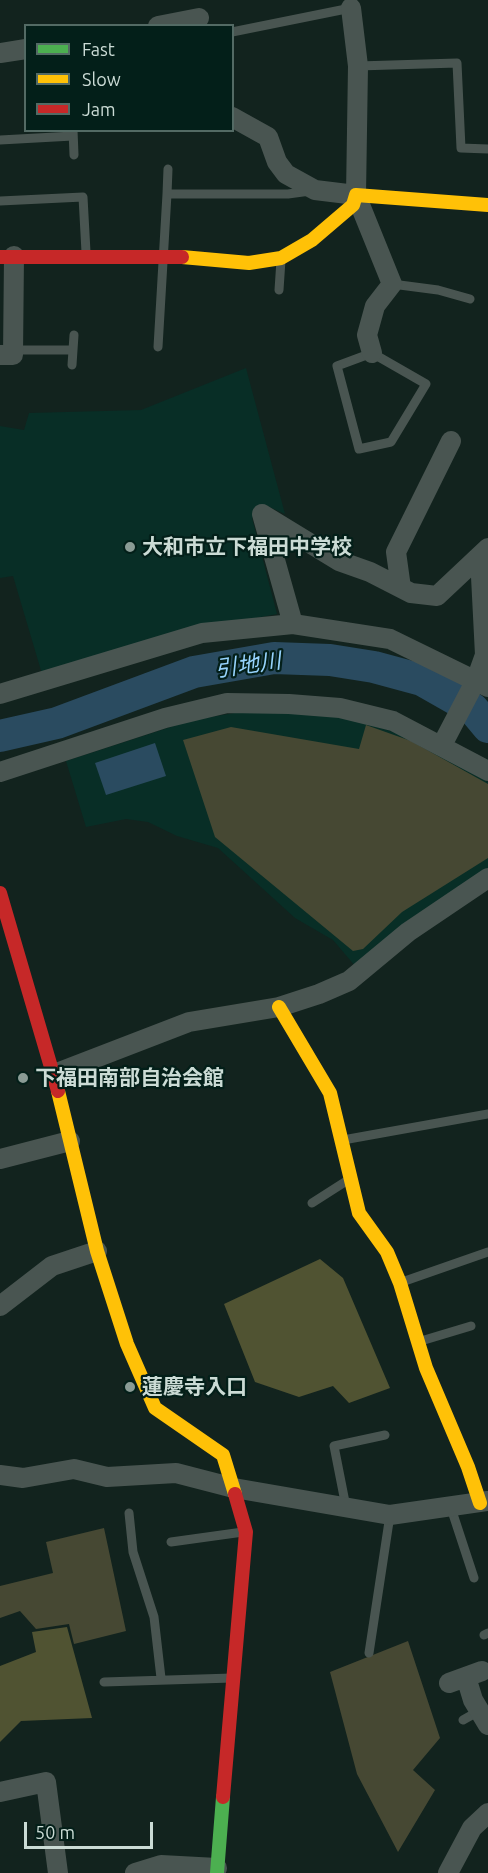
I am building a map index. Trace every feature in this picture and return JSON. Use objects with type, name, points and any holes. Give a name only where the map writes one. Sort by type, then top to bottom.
[{"type":"street","points":[[7,352],[7,257],[164,255],[249,263],[281,258],[312,240],[353,206],[356,195],[358,66],[350,4]]},
{"type":"street","points":[[165,24],[199,15]]},
{"type":"street","points":[[0,53],[24,49]]},
{"type":"street","points":[[234,118],[268,137],[277,162],[286,174],[315,190],[488,205]]},
{"type":"street","points":[[356,195],[392,284],[375,306],[367,335],[372,353]]},
{"type":"street","points":[[401,588],[396,552],[451,441]]},
{"type":"street","points":[[293,624],[262,514],[339,561],[411,593],[437,596],[485,556]]},
{"type":"street","points":[[444,741],[478,684],[485,655],[485,556]]},
{"type":"street","points":[[0,694],[202,633],[293,624],[390,639],[478,684]]},
{"type":"street","points":[[0,772],[165,718],[228,703],[340,708],[393,721],[444,741],[488,771]]},
{"type":"street","points":[[54,1074],[189,1022],[279,1007],[319,994],[348,981],[408,932],[488,878]]},
{"type":"street","points":[[0,893],[54,1074],[97,1251],[127,1344],[155,1408],[223,1455],[246,1532],[217,1871],[162,1866],[135,1873]]},
{"type":"street","points":[[0,1475],[23,1478],[74,1469],[107,1477],[176,1473],[234,1488],[390,1515],[484,1502],[418,1342],[400,1283],[387,1252],[359,1213],[330,1093],[279,1007]]},
{"type":"street","points":[[0,1159],[70,1141]]},
{"type":"street","points":[[0,1306],[52,1266],[97,1251]]},
{"type":"street","points":[[466,1677],[477,1718]]},
{"type":"street","points":[[0,1792],[46,1782],[58,1873]]},
{"type":"street","points":[[448,1873],[472,1828],[488,1813]]},
{"type":"lane","points":[[234,32],[350,4]]},
{"type":"lane","points":[[358,66],[457,63],[461,148],[488,149]]},
{"type":"lane","points":[[0,140],[73,133],[74,155]]},
{"type":"lane","points":[[158,347],[168,169]]},
{"type":"lane","points":[[167,194],[288,195],[315,190]]},
{"type":"lane","points":[[0,201],[83,197],[86,255]]},
{"type":"lane","points":[[279,290],[281,258]]},
{"type":"lane","points":[[392,284],[438,290],[470,299]]},
{"type":"lane","points":[[72,365],[74,335]]},
{"type":"lane","points":[[7,352],[73,350]]},
{"type":"lane","points":[[372,353],[426,384],[391,442],[359,449],[337,366],[372,353]]},
{"type":"lane","points":[[341,1140],[488,1114]]},
{"type":"lane","points":[[312,1203],[350,1178]]},
{"type":"lane","points":[[400,1283],[488,1252]]},
{"type":"lane","points":[[418,1342],[471,1326]]},
{"type":"lane","points":[[346,1507],[334,1446],[385,1436]]},
{"type":"lane","points":[[451,1508],[474,1578]]},
{"type":"lane","points":[[129,1513],[133,1552],[154,1617],[160,1678]]},
{"type":"lane","points":[[369,1653],[390,1515]]},
{"type":"lane","points":[[171,1542],[246,1532]]},
{"type":"lane","points":[[104,1682],[160,1678],[235,1678]]},
{"type":"shaded area","name":"大和市立下福田中学校","points":[[246,368],[285,514],[267,506],[252,518],[277,614],[167,635],[42,674],[13,576],[0,578],[0,426],[24,430],[29,413],[141,410]]},
{"type":"shaded area","points":[[253,710],[347,717],[409,737],[488,782],[488,868],[407,921],[356,967],[333,940],[295,918],[218,848],[177,836],[148,822],[126,819],[86,827],[66,761],[192,720]]},
{"type":"shaded area","points":[[366,725],[411,741],[488,784],[488,858],[402,912],[363,949],[353,951],[215,837],[183,740],[231,727],[359,749]]},
{"type":"shaded area","points":[[320,1259],[343,1278],[390,1388],[349,1403],[333,1386],[299,1397],[255,1382],[224,1304]]},
{"type":"shaded area","points":[[104,1528],[126,1631],[74,1644],[69,1624],[36,1629],[20,1611],[0,1618],[0,1586],[53,1573],[46,1542]]},
{"type":"shaded area","points":[[67,1627],[92,1718],[21,1721],[0,1742],[0,1666],[36,1652],[32,1632]]},
{"type":"shaded area","points":[[408,1641],[440,1738],[413,1770],[435,1790],[398,1852],[357,1774],[330,1672]]},
{"type":"water","points":[[155,743],[166,776],[106,795],[95,763]]},
{"type":"waterway","name":"引地川","points":[[0,736],[57,723],[194,672],[274,658],[330,660],[374,667],[422,680],[473,709],[488,727]]},
{"type":"traffic: fast","points":[[217,1873],[223,1797]]},
{"type":"traffic: slow","points":[[182,257],[249,263],[281,258],[312,240],[353,205],[356,195],[488,205]]},
{"type":"traffic: slow","points":[[279,1007],[330,1093],[359,1213],[387,1252],[400,1283],[426,1368],[468,1467],[480,1503]]},
{"type":"traffic: slow","points":[[58,1091],[97,1251],[127,1344],[155,1408],[223,1455],[235,1494]]},
{"type":"traffic: jam","points":[[0,257],[182,257]]},
{"type":"traffic: jam","points":[[0,893],[58,1091]]},
{"type":"traffic: jam","points":[[223,1797],[246,1532],[235,1494]]},
{"type":"place","name":"大和市立下福田中学校","points":[[130,547]]},
{"type":"place","name":"下福田南部自治会館","points":[[23,1078]]},
{"type":"place","name":"蓮慶寺入口","points":[[130,1387]]}]
